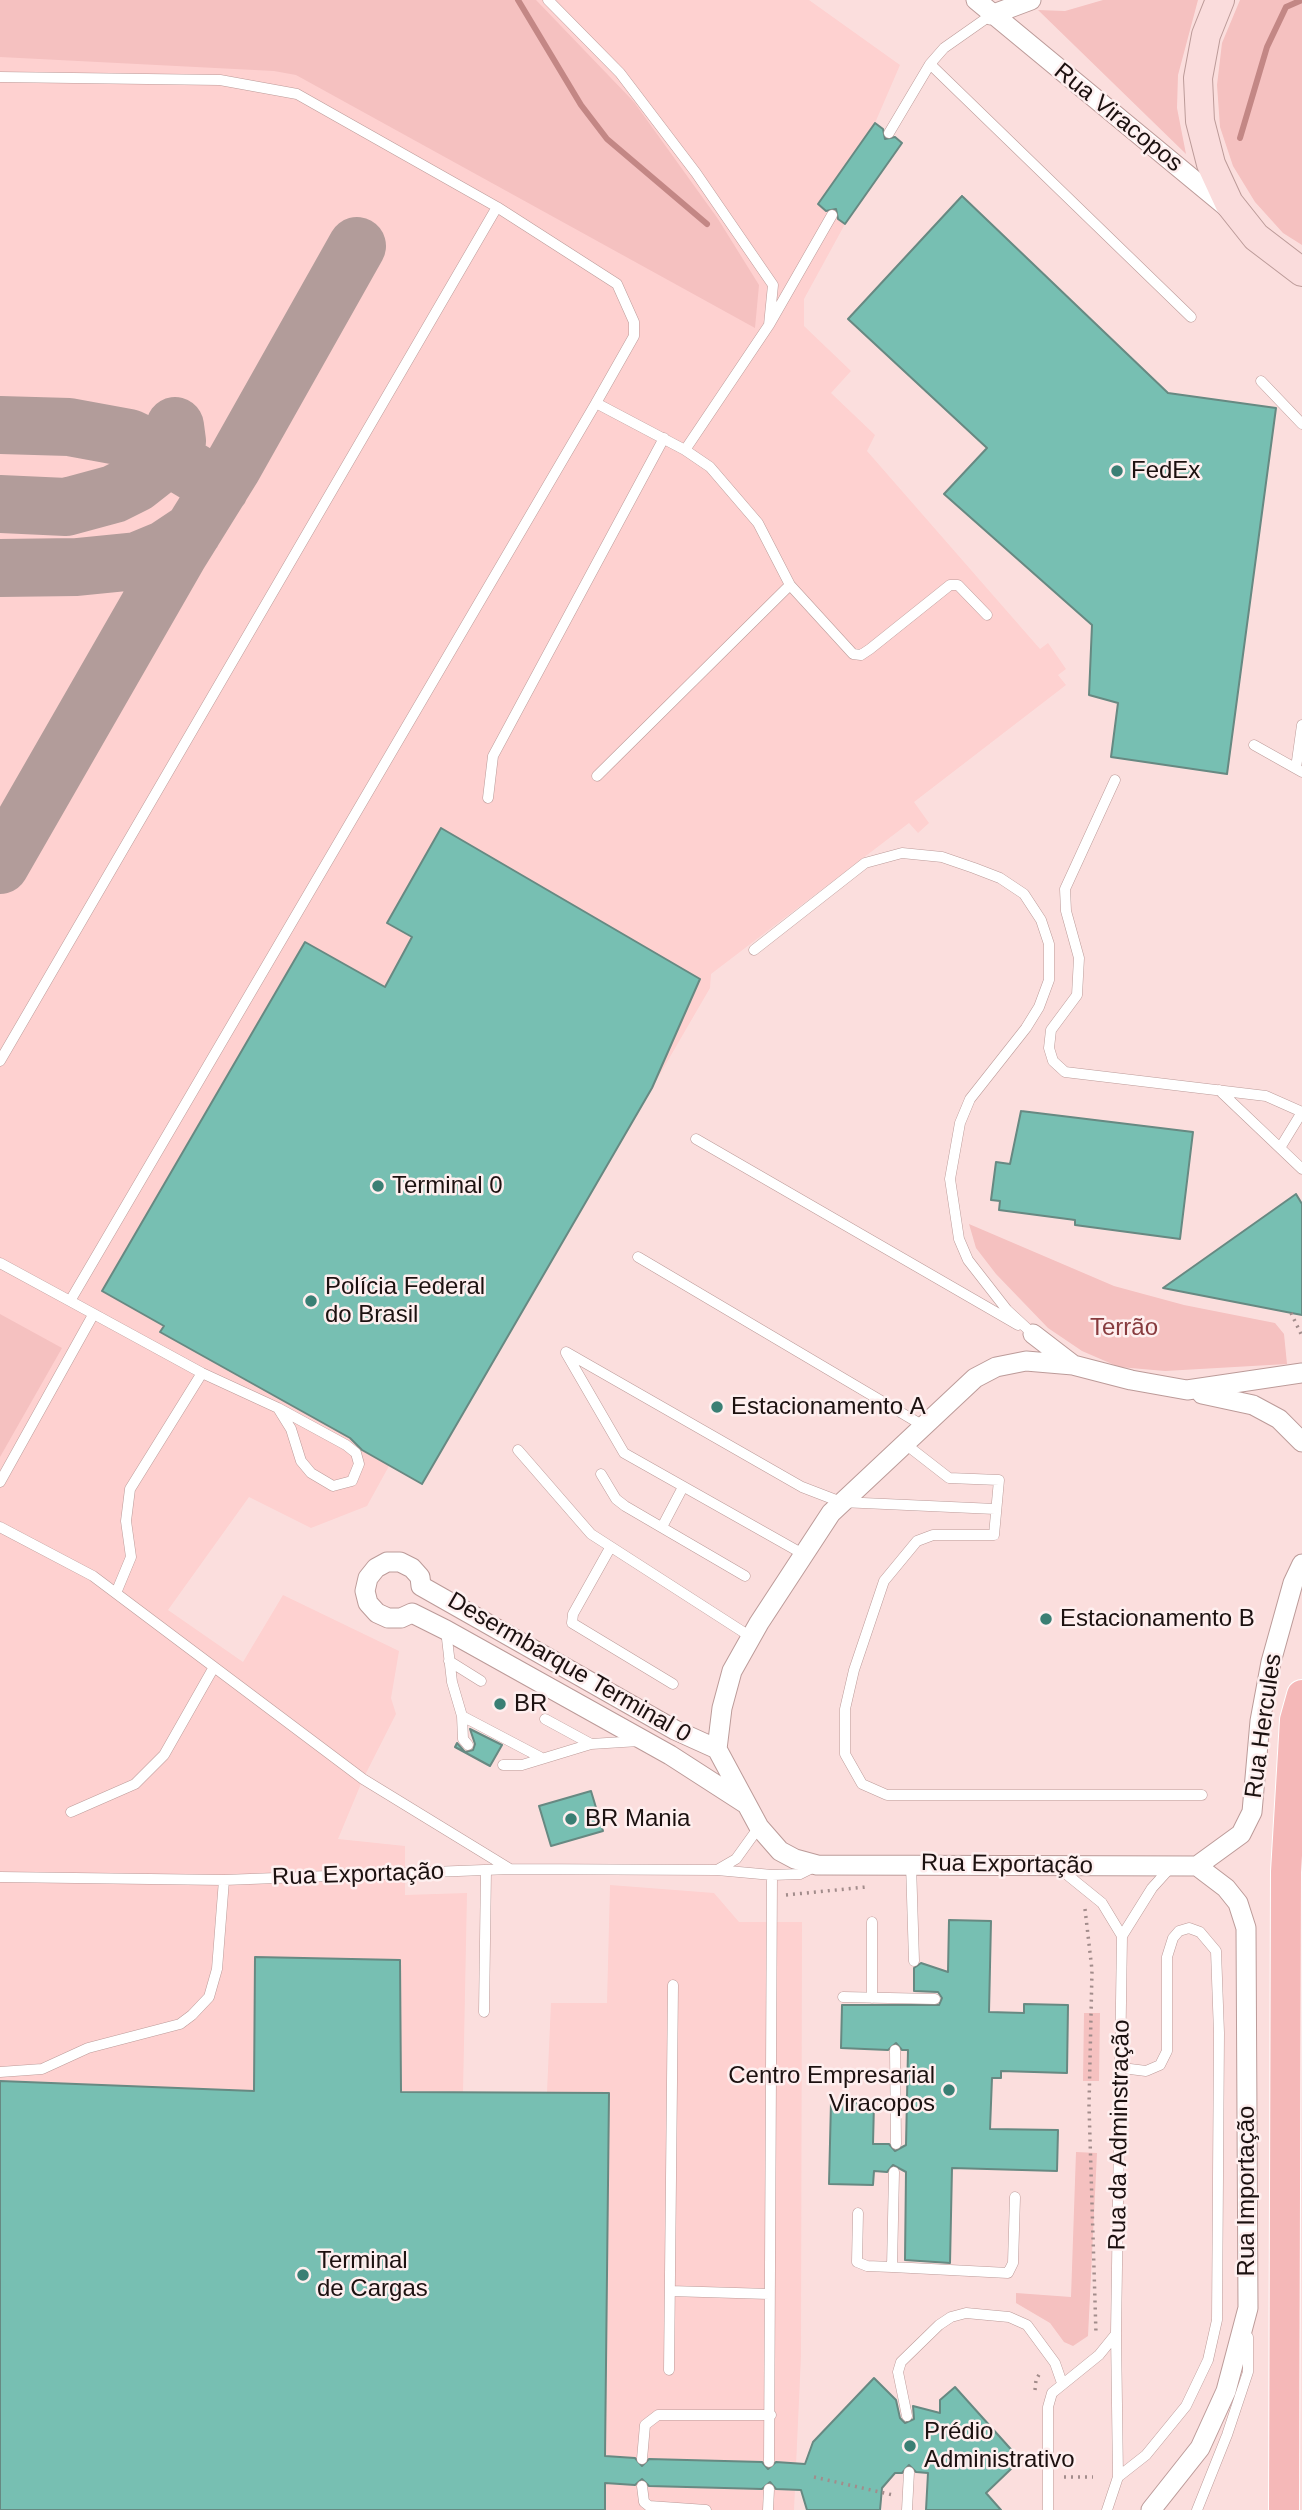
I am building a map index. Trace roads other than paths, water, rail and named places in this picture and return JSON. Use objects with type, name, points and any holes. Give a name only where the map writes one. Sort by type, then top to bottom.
[{"type":"main road","points":[[1220,0],[1206,35],[1198,78],[1200,121],[1211,163],[1229,203],[1250,230],[1302,272]]},
{"type":"main road","points":[[1284,2510],[1287,2366],[1286,1872],[1295,1720],[1302,1695]]},
{"type":"street","name":"Rua Viracopos","points":[[976,0],[991,15],[1167,155],[1250,230],[1302,283]]},
{"type":"street","points":[[991,15],[1031,0]]},
{"type":"street","points":[[1033,1334],[1073,1365]]},
{"type":"street","points":[[817,1865],[780,1851],[759,1827],[717,1749],[722,1708],[732,1671],[803,1554],[841,1502],[975,1378],[996,1367],[1026,1361],[1073,1365],[1253,1405],[1279,1419],[1302,1442]]},
{"type":"street","points":[[1187,1390],[1302,1373]]},
{"type":"street","name":"Desermbarque Terminal 0","points":[[717,1749],[675,1730],[421,1586],[420,1577],[412,1568],[400,1562],[387,1562],[376,1568],[368,1578],[365,1591],[368,1603],[377,1613],[388,1618],[401,1618],[412,1613],[446,1630],[644,1741],[746,1805]]},
{"type":"street","name":"Rua Hercules","points":[[1197,1866],[1241,1834],[1252,1811],[1260,1721],[1271,1662],[1293,1583],[1302,1564]]},
{"type":"street","name":"Rua Exportação","points":[[817,1865],[1197,1866]]},
{"type":"street","name":"Rua Importação","points":[[1150,2510],[1200,2448],[1226,2391],[1248,2308],[1246,1928],[1238,1903],[1226,1888],[1197,1866]]},
{"type":"lane","points":[[548,0],[620,73],[696,173],[773,285],[769,325]]},
{"type":"lane","points":[[889,133],[930,64],[960,34],[991,15]]},
{"type":"lane","points":[[930,64],[1191,317]]},
{"type":"lane","points":[[0,78],[220,80],[296,94],[497,207],[600,271],[617,284],[635,322],[635,336],[597,402],[70,1301]]},
{"type":"lane","points":[[0,1060],[497,207]]},
{"type":"lane","points":[[685,450],[769,325],[832,215]]},
{"type":"lane","points":[[1261,381],[1302,424]]},
{"type":"lane","points":[[597,402],[685,450],[710,467],[746,506],[790,585],[853,654],[861,654],[870,649],[950,585],[958,585],[986,615]]},
{"type":"lane","points":[[488,798],[493,756],[664,438]]},
{"type":"lane","points":[[597,776],[790,585]]},
{"type":"lane","points":[[1254,745],[1299,770],[1302,724]]},
{"type":"lane","points":[[1115,780],[1065,889],[1066,911],[1079,958],[1077,995],[1051,1030],[1049,1048],[1053,1061],[1065,1072],[1266,1096],[1302,1112],[1280,1148]]},
{"type":"lane","points":[[754,950],[865,863],[902,853],[942,857],[1000,878],[1024,894],[1041,920],[1049,944],[1049,979],[1039,1007],[1026,1028],[970,1099],[960,1123],[950,1179],[959,1239],[968,1260],[1007,1310],[1033,1334]]},
{"type":"lane","points":[[1218,1090],[1302,1169]]},
{"type":"lane","points":[[696,1139],[1033,1334]]},
{"type":"lane","points":[[638,1257],[922,1425]]},
{"type":"lane","points":[[0,1263],[202,1373],[278,1408],[346,1445],[356,1453],[359,1464],[352,1481],[333,1486],[311,1473],[301,1461],[290,1429],[278,1408]]},
{"type":"lane","points":[[0,1482],[93,1315]]},
{"type":"lane","points":[[803,1554],[624,1453],[566,1352],[802,1487],[841,1502],[995,1509]]},
{"type":"lane","points":[[116,1593],[131,1557],[126,1521],[130,1489],[202,1373]]},
{"type":"lane","points":[[904,1443],[949,1478],[999,1480],[994,1535],[933,1535],[917,1541],[884,1581],[854,1670],[845,1709],[845,1754],[862,1784],[887,1795],[1202,1795]]},
{"type":"lane","points":[[518,1450],[577,1521],[610,1548],[751,1637]]},
{"type":"lane","points":[[601,1474],[616,1499],[745,1576]]},
{"type":"lane","points":[[662,1527],[683,1487]]},
{"type":"lane","points":[[0,1527],[93,1576],[363,1779],[510,1869]]},
{"type":"lane","points":[[610,1548],[573,1615],[572,1623],[673,1684]]},
{"type":"lane","points":[[446,1630],[449,1661],[462,1716],[463,1739],[468,1745]]},
{"type":"lane","points":[[449,1661],[481,1681]]},
{"type":"lane","points":[[71,1812],[135,1784],[164,1755],[214,1667]]},
{"type":"lane","points":[[462,1716],[540,1758]]},
{"type":"lane","points":[[545,1719],[591,1744]]},
{"type":"lane","points":[[503,1765],[523,1765],[591,1744],[644,1741]]},
{"type":"lane","points":[[717,1870],[736,1859],[759,1827]]},
{"type":"lane","points":[[911,1864],[914,1961]]},
{"type":"lane","name":"Rua Exportação","points":[[2,1878],[224,1880],[510,1869],[717,1870],[772,1875],[800,1874],[817,1865]]},
{"type":"lane","points":[[1057,1866],[1102,1903],[1122,1937],[1152,1888],[1171,1867]]},
{"type":"lane","points":[[484,2012],[486,1870]]},
{"type":"lane","points":[[769,2462],[772,1875]]},
{"type":"lane","points":[[0,2072],[42,2069],[88,2048],[180,2024],[192,2015],[209,1997],[216,1969],[224,1880]]},
{"type":"lane","points":[[872,1922],[872,1998]]},
{"type":"lane","points":[[1107,2510],[1118,2477],[1146,2455],[1186,2406],[1208,2360],[1217,2320],[1219,2033],[1216,1951],[1200,1932],[1189,1928],[1179,1931],[1172,1938],[1167,1956],[1167,2051],[1160,2065],[1146,2071],[1122,2068]]},
{"type":"lane","name":"Rua da Adminstração","points":[[1118,2477],[1116,2333],[1122,1937]]},
{"type":"lane","points":[[669,2370],[673,1985]]},
{"type":"lane","points":[[914,1986],[914,1999]]},
{"type":"lane","points":[[843,1997],[872,1998],[895,2003],[935,1999]]},
{"type":"lane","points":[[895,2050],[896,2144]]},
{"type":"lane","points":[[892,2267],[894,2172]]},
{"type":"lane","points":[[858,2213],[857,2262],[867,2266],[1008,2273],[1013,2263],[1015,2197]]},
{"type":"lane","points":[[670,2291],[769,2294]]},
{"type":"lane","points":[[1197,2510],[1227,2435],[1248,2372],[1248,2308]]},
{"type":"lane","points":[[906,2416],[898,2372],[901,2362],[939,2325],[966,2313],[1009,2317],[1027,2325],[1055,2363],[1062,2383]]},
{"type":"lane","points":[[1048,2510],[1048,2407],[1052,2393],[1099,2355],[1116,2333]]},
{"type":"lane","points":[[642,2459],[645,2425],[658,2416],[771,2415]]},
{"type":"lane","points":[[907,2510],[909,2472]]},
{"type":"lane","points":[[642,2486],[644,2502],[649,2506],[706,2510]]},
{"type":"lane","points":[[768,2510],[769,2489]]},
{"type":"waterway","points":[[518,0],[581,105],[607,139],[707,224]]},
{"type":"waterway","points":[[1240,138],[1267,47],[1286,7],[1302,0]]},
{"type":"place","name":"FedEx","points":[[1117,471]]},
{"type":"place","name":"Terminal 0","points":[[378,1186]]},
{"type":"place","name":"Polícia Federal do Brasil","points":[[311,1301]]},
{"type":"place","name":"Estacionamento A","points":[[717,1407]]},
{"type":"place","name":"Estacionamento B","points":[[1046,1619]]},
{"type":"place","name":"BR","points":[[500,1704]]},
{"type":"place","name":"BR Mania","points":[[571,1819]]},
{"type":"place","name":"Centro Empresarial Viracopos","points":[[949,2090]]},
{"type":"place","name":"Terminal de Cargas","points":[[303,2275]]},
{"type":"place","name":"Prédio Administrativo","points":[[910,2446]]},
{"type":"park label","name":"Terrão","points":[[1124,1328]]}]
